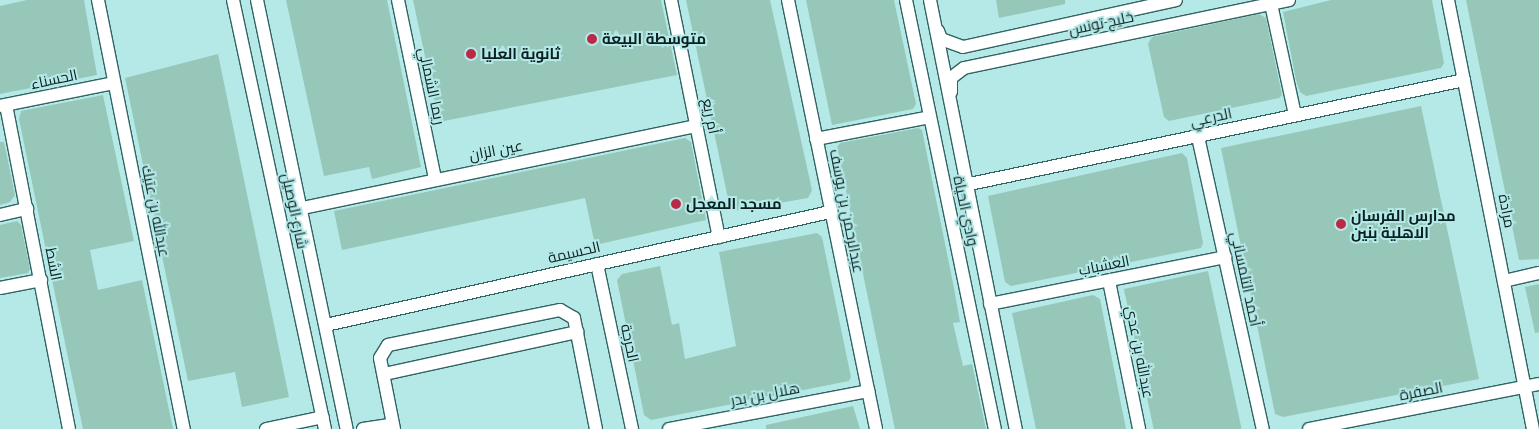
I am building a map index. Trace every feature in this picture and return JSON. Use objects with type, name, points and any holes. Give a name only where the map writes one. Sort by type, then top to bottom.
[{"type":"street","name":"عبدالله بن عتيك","points":[[98,0],[184,429]]},
{"type":"street","name":"شارع الوصيل","points":[[233,0],[324,423]]},
{"type":"street","name":"شارع الوصيل","points":[[257,0],[303,208],[347,429]]},
{"type":"street","name":"ريما الشمالي","points":[[398,0],[435,179]]},
{"type":"street","name":"أم ريع","points":[[671,0],[719,238]]},
{"type":"street","name":"عبدالرحمن بن يوسف","points":[[788,0],[876,429]]},
{"type":"street","name":"وادي الحياة","points":[[906,0],[995,429]]},
{"type":"street","name":"وادي الحياة","points":[[930,0],[1016,429]]},
{"type":"street","name":"خليج تونس","points":[[950,107],[951,78],[964,68],[1289,0]]},
{"type":"street","name":"مرادة","points":[[1448,0],[1533,429]]},
{"type":"street","name":"خليج تونس","points":[[933,17],[941,39],[964,47],[1134,4],[1167,1]]},
{"type":"street","points":[[1271,4],[1295,116]]},
{"type":"street","name":"الدرعي","points":[[966,185],[1464,80]]},
{"type":"street","name":"الحسناء","points":[[3,106],[114,83]]},
{"type":"street","points":[[255,102],[277,96]]},
{"type":"street","name":"الشط","points":[[3,106],[27,209],[69,429]]},
{"type":"street","points":[[816,139],[930,117]]},
{"type":"street","name":"عين الزان","points":[[303,208],[696,126]]},
{"type":"street","name":"أحمد التلمساني","points":[[1198,137],[1263,429]]},
{"type":"street","points":[[0,215],[27,209]]},
{"type":"street","name":"الحسيمة","points":[[326,325],[830,212]]},
{"type":"street","name":"العشباب","points":[[990,304],[1225,257]]},
{"type":"street","name":"الحرجة","points":[[597,264],[632,429]]},
{"type":"street","points":[[1504,281],[1539,273]]},
{"type":"street","points":[[0,288],[41,280]]},
{"type":"street","name":"عبدالله بن عدي","points":[[1109,281],[1139,429]]},
{"type":"street","points":[[363,429],[394,426],[380,358],[388,345],[560,310],[574,318],[596,429]]},
{"type":"street","points":[[384,374],[577,332]]},
{"type":"street","name":"الصفرة","points":[[1309,429],[1539,384]]},
{"type":"street","name":"هلال بن بدر","points":[[669,429],[868,391]]},
{"type":"street","points":[[266,429],[324,423]]},
{"type":"building","points":[[27,0],[84,0],[97,75],[0,94],[0,6]]},
{"type":"building","points":[[286,0],[387,0],[421,167],[372,179],[369,167],[324,176]]},
{"type":"building","points":[[413,0],[661,0],[677,75],[439,122]]},
{"type":"building","points":[[686,0],[770,0],[812,190],[808,198],[734,211],[730,208]]},
{"type":"building","points":[[806,0],[894,0],[916,104],[913,109],[832,125]]},
{"type":"building","points":[[996,0],[1065,0],[1065,4],[999,18]]},
{"type":"building","points":[[1331,0],[1432,0],[1444,63],[1441,68],[1306,96],[1300,92],[1296,80],[1283,12]]},
{"type":"building","points":[[1466,0],[1539,0],[1539,259],[1519,260]]},
{"type":"building","points":[[1259,14],[1266,18],[1282,95],[1279,98],[1169,121],[1164,117],[1148,44],[1152,37]]},
{"type":"building","points":[[218,54],[289,397],[242,407],[235,372],[188,381],[125,78]]},
{"type":"building","points":[[103,95],[134,241],[90,250],[98,290],[142,280],[173,429],[83,429],[71,372],[19,119],[21,111]]},
{"type":"building","name":"مدارس الفرسان الاهلية بنين","points":[[1421,106],[1479,379],[1283,417],[1275,414],[1221,148]]},
{"type":"building","points":[[918,128],[922,130],[954,288],[960,322],[953,323],[963,366],[972,364],[986,429],[895,429],[894,425],[837,147],[840,143]]},
{"type":"building","points":[[685,138],[691,142],[706,220],[595,245],[585,198],[342,250],[334,211]]},
{"type":"building","points":[[0,142],[4,142],[15,195],[10,202],[0,205]]},
{"type":"building","points":[[1182,153],[1187,158],[1203,243],[1201,248],[1011,286],[1005,282],[988,196]]},
{"type":"building","points":[[17,221],[21,225],[30,269],[28,273],[0,278],[0,225]]},
{"type":"building","points":[[817,233],[822,237],[851,377],[849,381],[651,420],[644,415],[617,280],[622,274],[660,266],[672,325],[679,323],[685,359],[736,346],[719,252]]},
{"type":"building","points":[[1208,271],[1241,428],[1154,429],[1124,289]]},
{"type":"building","points":[[1539,284],[1539,332],[1535,333],[1525,287]]},
{"type":"building","points":[[1093,295],[1100,299],[1126,429],[1036,429],[1012,313]]},
{"type":"building","points":[[853,406],[860,429],[766,429],[766,425]]},
{"type":"place","name":"متوسطة البيعة","points":[[592,39]]},
{"type":"place","name":"ثانوية العليا","points":[[471,54]]},
{"type":"place","name":"مسجد المعجل","points":[[676,204]]},
{"type":"place","name":"مدارس الفرسان الاهلية بنين","points":[[1341,224]]}]
